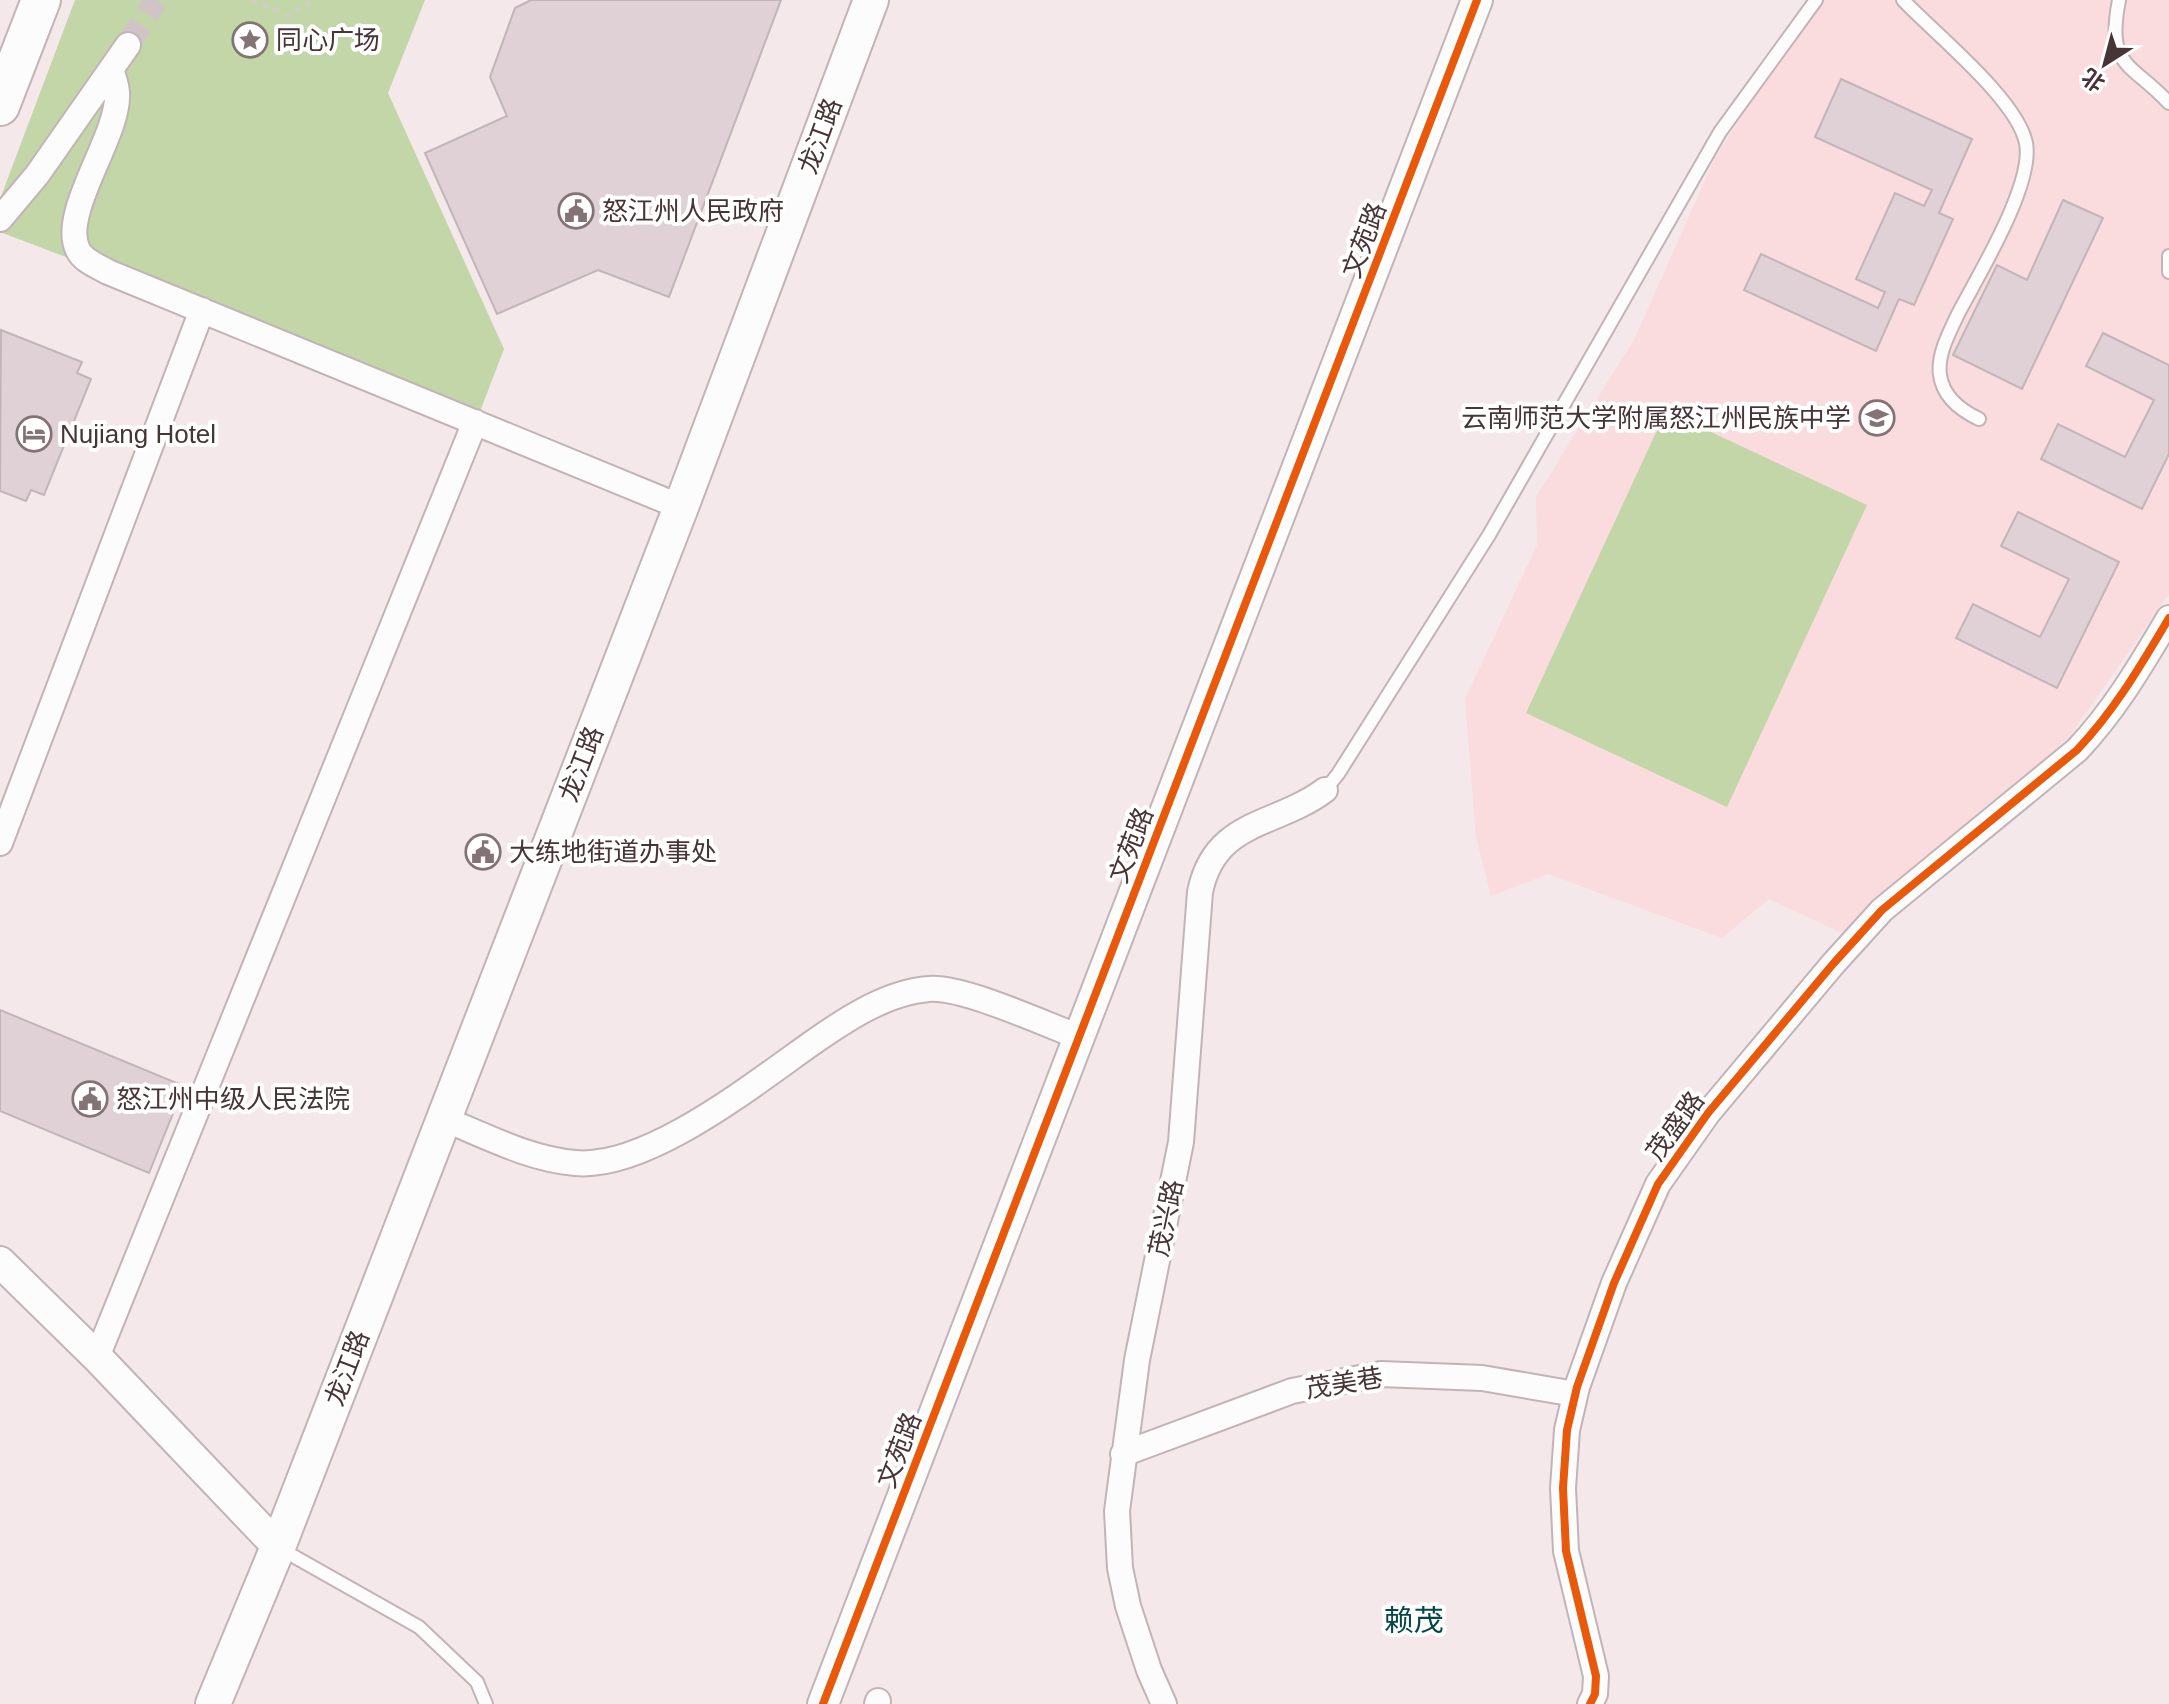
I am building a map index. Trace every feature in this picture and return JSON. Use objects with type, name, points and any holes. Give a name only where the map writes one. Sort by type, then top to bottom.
[{"type":"main road","points":[[0,106],[41,0]]},
{"type":"main road","name":"龙江路","points":[[213,1704],[278,1547],[681,507],[871,0]]},
{"type":"street","name":"文苑路","points":[[823,1704],[1477,0]]},
{"type":"street","points":[[0,219],[37,175],[128,45]]},
{"type":"street","points":[[111,69],[118,94],[116,105],[78,211],[75,232],[77,249],[89,262],[681,507]]},
{"type":"street","points":[[0,843],[202,310]]},
{"type":"street","points":[[97,1357],[475,422]]},
{"type":"street","name":"茂盛路","points":[[1590,1704],[1595,1694],[1596,1676],[1571,1578],[1563,1521],[1564,1457],[1575,1394],[1614,1283],[1644,1212],[1669,1164],[1708,1113],[1882,910],[2077,750],[2096,730],[2124,694],[2169,618]]},
{"type":"street","name":"茂兴路","points":[[1164,1704],[1136,1637],[1120,1568],[1117,1511],[1137,1360],[1181,1142],[1196,933],[1204,875],[1215,854],[1232,837],[1301,805],[1325,790]]},
{"type":"street","points":[[444,1119],[536,1156],[578,1164],[614,1161],[646,1149],[716,1109],[845,1020],[900,994],[932,988],[958,992],[1079,1037]]},
{"type":"street","points":[[0,1262],[97,1357],[278,1547]]},
{"type":"street","name":"茂美巷","points":[[1123,1454],[1292,1391],[1381,1374],[1482,1378],[1575,1394]]},
{"type":"lane","points":[[1325,790],[1489,535],[1720,132],[1816,0]]},
{"type":"lane","points":[[1903,0],[1999,96],[2016,119],[2026,141],[2026,164],[2017,194],[1954,323],[1940,359],[1940,377],[1947,394],[1960,408],[1979,419]]},
{"type":"lane","points":[[2119,0],[2114,42],[2119,56],[2128,68],[2169,103]]},
{"type":"lane","points":[[2169,256],[2169,272]]},
{"type":"lane","points":[[278,1547],[419,1627],[477,1682],[486,1704]]},
{"type":"path","points":[[251,0],[281,11]]},
{"type":"path","points":[[285,17],[315,0]]},
{"type":"shaded area","name":"云南师范大学附属怒江州民族中学","points":[[1805,0],[2169,0],[2169,594],[2069,737],[1842,933],[1769,899],[1722,938],[1548,874],[1491,896],[1476,837],[1465,699],[1537,545],[1536,497],[1635,338],[1715,158],[1795,33]]},
{"type":"green space","points":[[75,0],[425,0],[388,93],[504,349],[479,414],[0,232],[0,199]]},
{"type":"green space","points":[[1666,411],[1867,505],[1727,807],[1526,713]]},
{"type":"building","name":"怒江州人民政府","points":[[531,0],[781,0],[669,297],[598,270],[497,314],[425,153],[507,116],[490,77],[515,8]]},
{"type":"building","points":[[1841,79],[1972,139],[1939,213],[1953,219],[1914,305],[1899,299],[1876,351],[1744,290],[1761,254],[1878,308],[1885,292],[1856,279],[1895,193],[1924,206],[1932,190],[1815,137]]},
{"type":"building","points":[[2063,200],[2103,218],[2022,389],[1953,355],[1997,265],[2027,280]]},
{"type":"building","name":"Nujiang Hotel","points":[[1,330],[82,362],[77,373],[91,379],[44,495],[31,490],[26,501],[0,491]]},
{"type":"building","points":[[2103,333],[2169,365],[2169,454],[2142,509],[2041,459],[2058,424],[2125,457],[2154,400],[2086,366]]},
{"type":"building","points":[[2018,512],[2119,562],[2057,688],[1956,638],[1973,604],[2040,637],[2069,579],[2001,546]]},
{"type":"building","name":"怒江州中级人民法院","points":[[0,1010],[184,1086],[149,1173],[0,1111]]},
{"type":"tunnel","points":[[128,45],[156,0]]},
{"type":"cycle path","points":[[823,1704],[1477,0]]},
{"type":"cycle path","points":[[1590,1704],[1595,1694],[1596,1676],[1566,1551],[1563,1488],[1567,1430],[1577,1387],[1614,1283],[1658,1184],[1708,1113],[1882,910],[2077,750],[2091,735],[2138,670],[2169,618]]},
{"type":"place","name":"同心广场","points":[[250,40]]},
{"type":"place","name":"怒江州人民政府","points":[[576,211]]},
{"type":"place","name":"云南师范大学附属怒江州民族中学","points":[[1877,418]]},
{"type":"place","name":"Nujiang Hotel","points":[[34,434]]},
{"type":"place","name":"大练地街道办事处","points":[[483,852]]},
{"type":"place","name":"怒江州中级人民法院","points":[[90,1099]]},
{"type":"district","name":"赖茂","points":[[1414,1621]]}]
